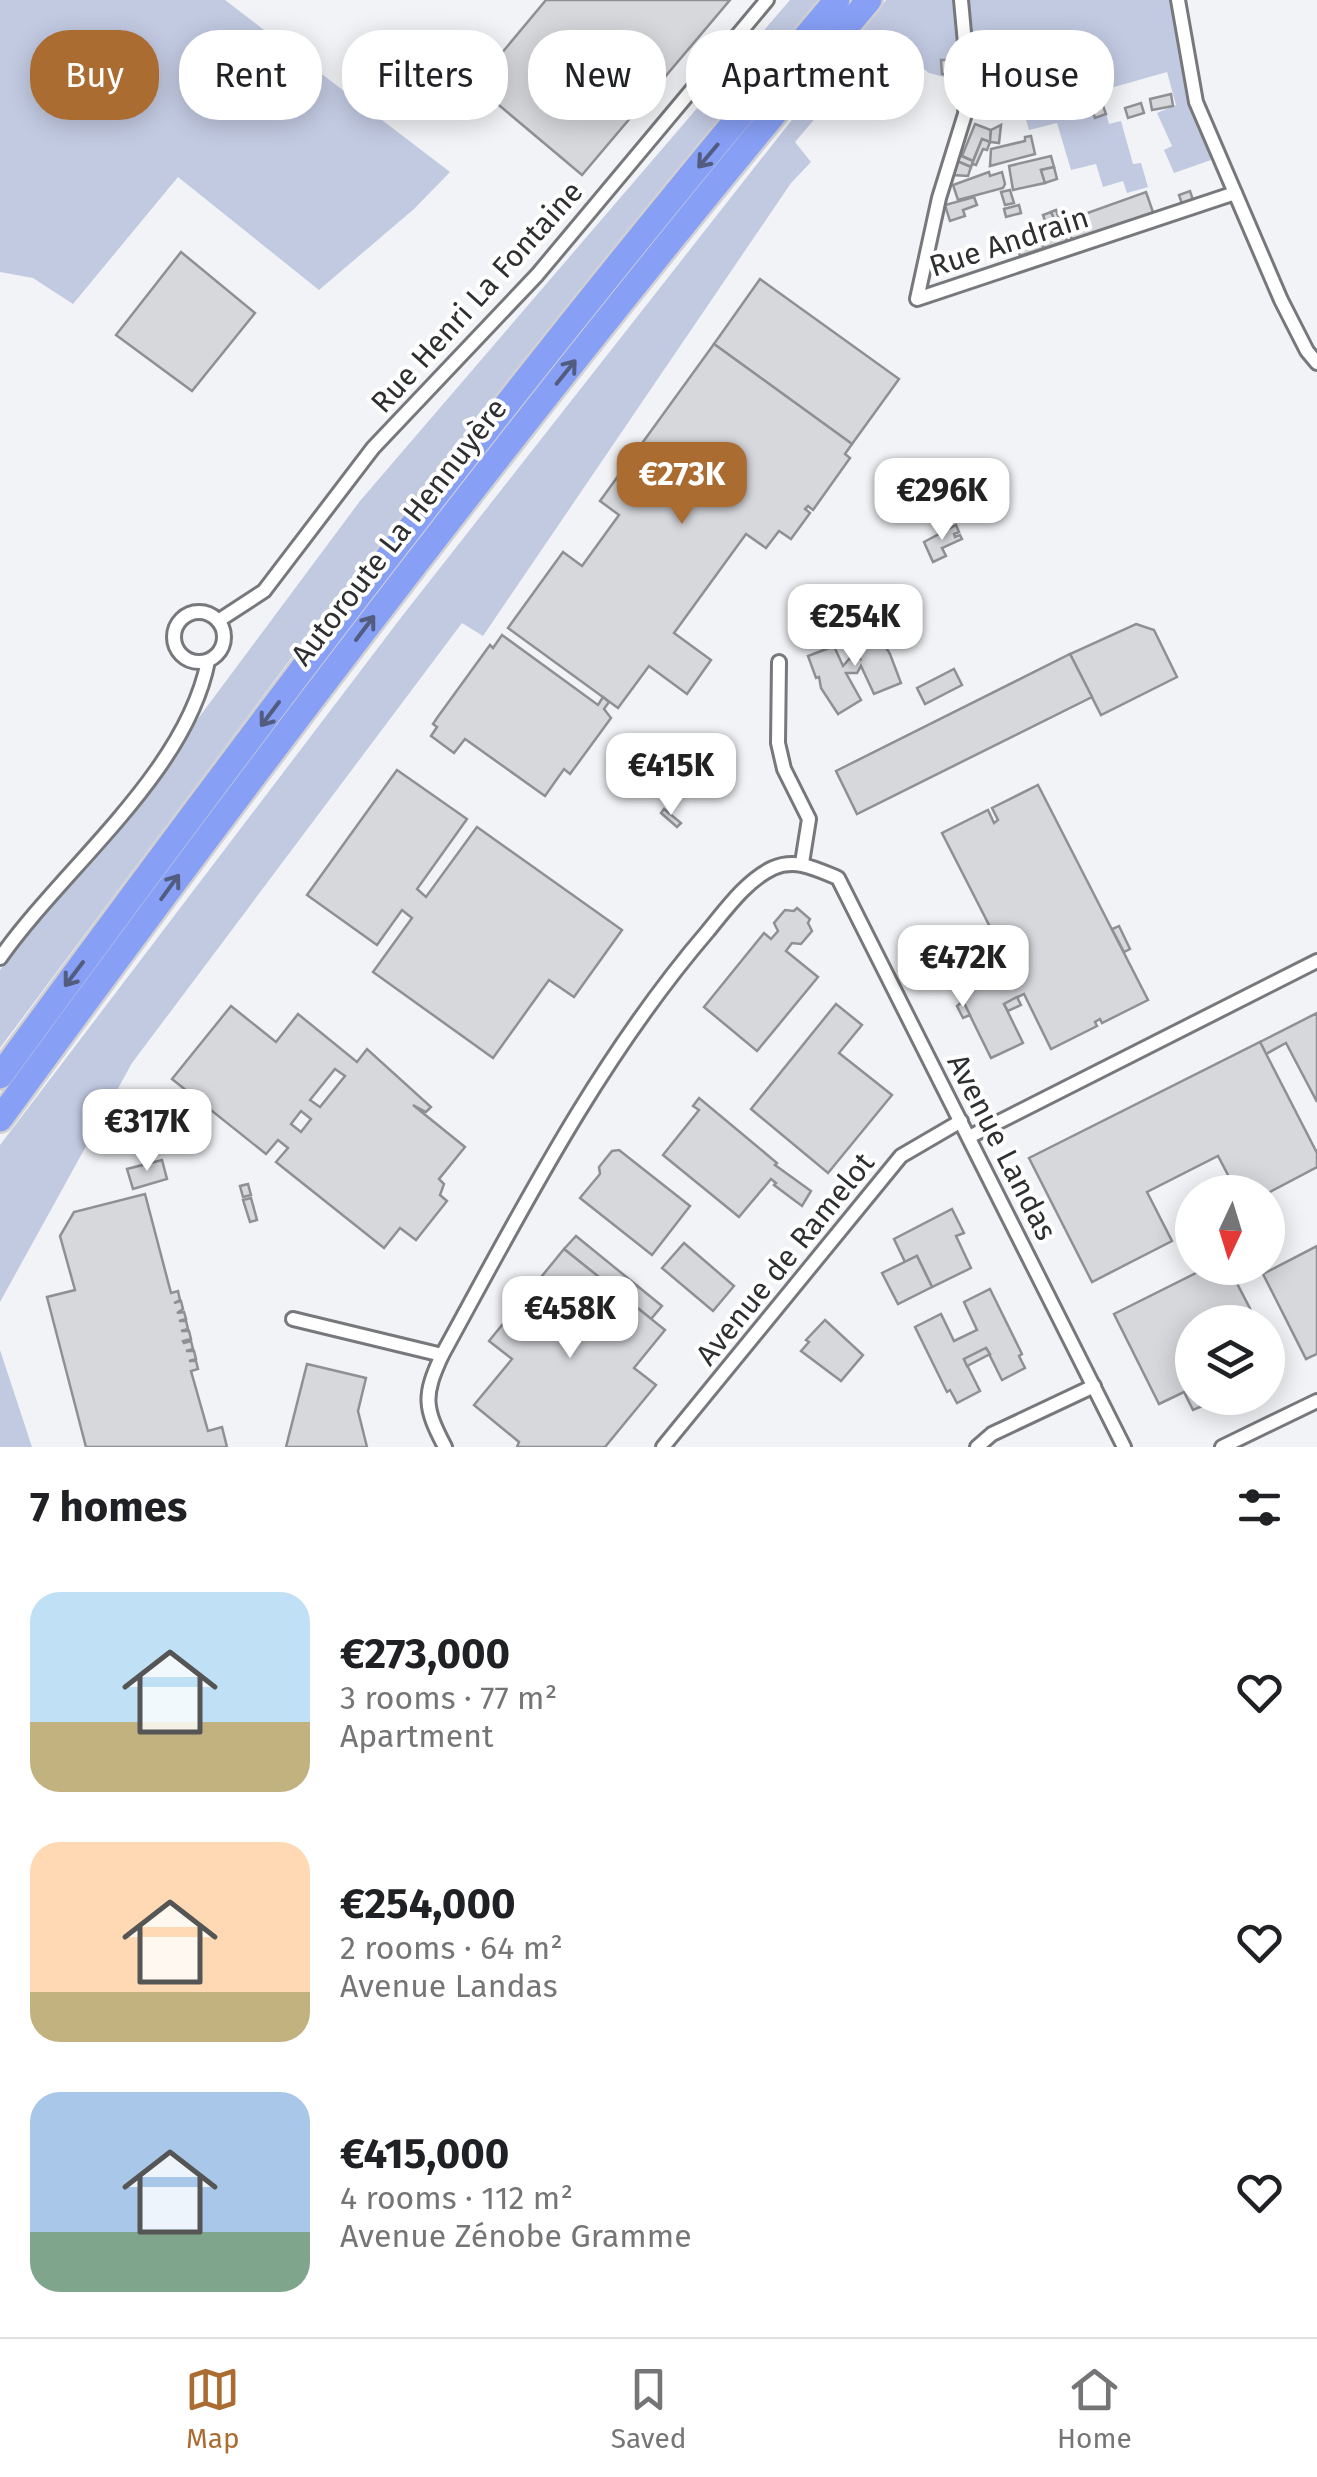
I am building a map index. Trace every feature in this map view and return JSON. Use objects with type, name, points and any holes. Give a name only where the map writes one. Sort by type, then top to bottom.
[{"type":"highway","name":"Autoroute La Hennuyère","points":[[0,1076],[437,492],[838,0]]},
{"type":"highway","name":"Autoroute La Hennuyère","points":[[0,1118],[269,753],[457,507],[869,0]]},
{"type":"street","name":"Rue Henri La Fontaine","points":[[208,661],[193,662],[180,654],[175,632],[190,614],[205,613],[218,621],[264,591],[374,448],[537,275],[767,0]]},
{"type":"street","name":"Rue Andrain","points":[[961,0],[968,76],[964,114],[939,198],[918,299],[1235,193]]},
{"type":"street","points":[[1178,0],[1196,102],[1281,300],[1307,351],[1317,362]]},
{"type":"street","points":[[0,958],[150,780],[187,724],[193,703],[203,688],[208,661],[219,652],[224,640],[218,621]]},
{"type":"street","points":[[445,1447],[428,1414],[427,1387],[583,1104],[664,982],[758,876],[776,866],[802,863],[809,819],[784,768],[778,743],[779,662]]},
{"type":"street","name":"Avenue Landas","points":[[802,863],[838,878],[1124,1447]]},
{"type":"street","points":[[969,1137],[1317,962]]},
{"type":"street","name":"Avenue de Ramelot","points":[[663,1447],[901,1156],[962,1121]]},
{"type":"street","points":[[293,1319],[442,1354]]},
{"type":"street","points":[[977,1447],[992,1434],[1094,1386]]},
{"type":"street","points":[[1222,1447],[1317,1402]]},
{"type":"shaded area","points":[[0,0],[225,0],[264,30],[179,30],[179,120],[322,120],[322,74],[342,89],[342,120],[382,120],[450,172],[414,209],[319,290],[178,177],[73,304],[33,278],[0,272]]},
{"type":"shaded area","points":[[790,0],[822,0],[797,30],[764,30]]},
{"type":"shaded area","points":[[886,0],[955,0],[958,30],[944,30],[944,77],[924,69],[924,30],[862,30]]},
{"type":"shaded area","points":[[964,0],[1170,0],[1186,81],[1211,160],[1174,173],[1164,150],[1172,146],[1157,113],[1176,105],[1167,72],[1114,87],[1114,30],[967,30]]},
{"type":"shaded area","points":[[687,120],[724,120],[457,445],[295,653],[0,1048],[0,970],[159,771],[360,501]]},
{"type":"shaded area","points":[[792,120],[814,120],[795,142],[811,162],[791,183],[483,636],[462,623],[132,1063],[0,1302],[0,1145],[403,615]]},
{"type":"shaded area","points":[[1026,120],[1108,120],[1109,124],[1121,121],[1133,164],[1141,163],[1148,187],[1127,193],[1123,181],[1103,187],[1096,164],[1071,170],[1057,123],[1029,130]]},
{"type":"shaded area","points":[[0,1350],[32,1447],[0,1447]]},
{"type":"building","points":[[546,0],[730,0],[705,30],[686,30],[686,52],[666,76],[666,30],[528,30],[528,120],[629,120],[582,175],[508,113],[508,45]]},
{"type":"building","points":[[1171,94],[1173,106],[1152,110],[1150,99]]},
{"type":"building","points":[[1141,103],[1144,113],[1128,118],[1125,108]]},
{"type":"building","points":[[975,124],[991,130],[990,142],[982,139],[973,161],[962,156]]},
{"type":"building","points":[[1001,125],[999,143],[990,142],[991,130]]},
{"type":"building","points":[[1031,136],[1035,154],[990,166],[991,149]]},
{"type":"building","points":[[982,139],[990,142],[987,150],[983,149],[976,165],[972,164]]},
{"type":"building","points":[[959,155],[973,161],[971,167],[957,161]]},
{"type":"building","points":[[1051,156],[1054,167],[1041,170],[1045,183],[1013,190],[1009,166]]},
{"type":"building","points":[[957,161],[971,167],[968,176],[953,175]]},
{"type":"building","points":[[1054,167],[1057,179],[1045,183],[1041,170]]},
{"type":"building","points":[[989,172],[990,176],[1002,172],[1003,188],[958,200],[953,185]]},
{"type":"building","points":[[1010,190],[1014,203],[1005,205],[1001,192]]},
{"type":"building","points":[[1190,191],[1193,200],[1182,204],[1179,195]]},
{"type":"building","points":[[1146,192],[1154,215],[1073,242],[1065,221]]},
{"type":"building","points":[[974,197],[977,205],[963,210],[965,216],[950,221],[945,205]]},
{"type":"building","points":[[1019,205],[1021,213],[1006,217],[1004,209]]},
{"type":"building","points":[[1056,210],[1063,230],[1050,233],[1046,222],[1054,219],[1051,212]]},
{"type":"building","points":[[1051,212],[1054,219],[1046,222],[1050,233],[1039,237],[1044,248],[1020,256],[1015,239],[1038,234],[1036,227],[1046,224],[1043,215]]},
{"type":"building","points":[[1063,230],[1067,241],[1044,248],[1039,237]]},
{"type":"building","points":[[181,252],[255,313],[192,391],[116,335]]},
{"type":"building","points":[[760,279],[899,379],[852,444],[714,344]]},
{"type":"building","points":[[714,344],[852,444],[845,454],[850,458],[813,510],[808,506],[805,509],[810,513],[791,539],[779,531],[766,548],[746,534],[674,633],[711,660],[687,694],[649,666],[618,708],[508,628],[563,552],[582,566],[619,515],[600,501],[632,457],[651,471],[653,467],[635,453]]},
{"type":"building","points":[[956,525],[959,532],[955,537],[960,535],[962,539],[942,548],[946,556],[933,562],[924,542]]},
{"type":"building","points":[[872,624],[901,683],[874,694],[861,666],[857,673],[846,673],[861,700],[838,714],[821,688],[808,656],[834,646],[843,666],[850,658],[860,659],[848,639]]},
{"type":"building","points":[[1136,624],[1154,630],[1177,677],[1101,715],[1070,654]]},
{"type":"building","points":[[502,635],[598,705],[603,697],[609,702],[604,709],[611,718],[570,774],[564,769],[545,796],[465,739],[454,753],[431,736],[437,718],[490,645],[493,648]]},
{"type":"building","points":[[1070,654],[1092,697],[857,814],[836,771]]},
{"type":"building","points":[[954,669],[962,685],[925,704],[917,688]]},
{"type":"building","points":[[397,770],[467,819],[417,889],[426,897],[477,827],[622,930],[574,997],[549,980],[493,1058],[373,972],[412,918],[402,910],[377,945],[307,895]]},
{"type":"building","points":[[1038,785],[1148,1000],[1102,1023],[1100,1019],[1095,1022],[1097,1026],[1051,1049],[1024,994],[1004,1004],[1023,1043],[991,1058],[951,977],[983,962],[991,978],[1011,968],[942,833],[988,810],[994,823],[998,820],[992,808]]},
{"type":"building","points":[[664,809],[681,823],[677,827],[661,813]]},
{"type":"building","points":[[797,908],[810,919],[812,931],[801,944],[792,943],[786,951],[818,977],[757,1051],[704,1007],[764,933],[771,939],[778,931],[774,923],[785,910]]},
{"type":"building","points":[[1119,926],[1130,949],[1124,952],[1112,929]]},
{"type":"building","points":[[1017,997],[1021,1005],[1008,1011],[1004,1004]]},
{"type":"building","points":[[963,1001],[970,1015],[963,1018],[957,1006]]},
{"type":"building","points":[[836,1004],[862,1025],[839,1053],[892,1095],[828,1173],[751,1109]]},
{"type":"building","points":[[231,1006],[276,1042],[298,1014],[357,1062],[367,1049],[431,1107],[426,1112],[413,1105],[465,1147],[439,1179],[444,1184],[440,1195],[447,1201],[416,1240],[400,1228],[384,1248],[276,1162],[288,1148],[278,1140],[266,1154],[172,1079]],"holes":[[[335,1069],[345,1076],[320,1107],[310,1100]],[[301,1111],[311,1119],[301,1132],[291,1124]]]},
{"type":"building","points":[[1317,1013],[1317,1102],[1286,1043],[1266,1054],[1260,1042]]},
{"type":"building","points":[[1260,1042],[1317,1153],[1317,1167],[1285,1184],[1285,1175],[1228,1175],[1218,1156],[1175,1175],[1147,1192],[1172,1241],[1092,1282],[1029,1158]]},
{"type":"building","points":[[699,1098],[811,1191],[802,1206],[771,1179],[739,1217],[663,1155],[699,1110],[693,1106]]},
{"type":"building","points":[[619,1150],[690,1206],[652,1255],[580,1198],[600,1174],[599,1167],[612,1151]]},
{"type":"building","points":[[162,1160],[167,1179],[133,1189],[127,1169]]},
{"type":"building","points":[[248,1184],[251,1195],[243,1197],[240,1186]]},
{"type":"building","points":[[145,1194],[171,1293],[178,1291],[180,1300],[174,1303],[181,1301],[183,1309],[177,1313],[184,1312],[186,1319],[179,1321],[186,1321],[188,1329],[181,1331],[189,1331],[191,1339],[183,1341],[191,1341],[193,1349],[186,1351],[194,1351],[196,1359],[189,1361],[196,1361],[198,1369],[191,1371],[208,1431],[222,1427],[227,1447],[86,1447],[47,1297],[75,1290],[60,1236],[74,1212]]},
{"type":"building","points":[[251,1198],[257,1220],[250,1222],[243,1200]]},
{"type":"building","points":[[952,1209],[964,1233],[956,1236],[971,1268],[932,1287],[917,1256],[905,1262],[894,1239]]},
{"type":"building","points":[[576,1236],[662,1306],[651,1319],[564,1249]]},
{"type":"building","points":[[684,1243],[734,1286],[713,1311],[662,1268]]},
{"type":"building","points":[[1317,1246],[1317,1354],[1306,1359],[1285,1317],[1285,1305],[1279,1305],[1269,1285],[1285,1285],[1285,1263]]},
{"type":"building","points":[[564,1249],[665,1330],[634,1368],[656,1385],[605,1447],[517,1447],[519,1442],[474,1405],[512,1359],[489,1341]]},
{"type":"building","points":[[917,1256],[932,1287],[898,1304],[882,1273]]},
{"type":"building","points":[[1175,1284],[1238,1285],[1248,1305],[1175,1305],[1175,1396],[1159,1404],[1114,1314]]},
{"type":"building","points":[[990,1289],[1025,1368],[1002,1380],[986,1348],[964,1359],[980,1391],[957,1403],[950,1390],[947,1392],[915,1327],[941,1314],[954,1341],[977,1330],[964,1302]]},
{"type":"building","points":[[825,1320],[863,1355],[841,1381],[801,1351]]},
{"type":"building","points":[[986,1348],[990,1354],[967,1366],[964,1359]]},
{"type":"building","points":[[307,1364],[366,1378],[358,1411],[367,1447],[286,1447]]}]
